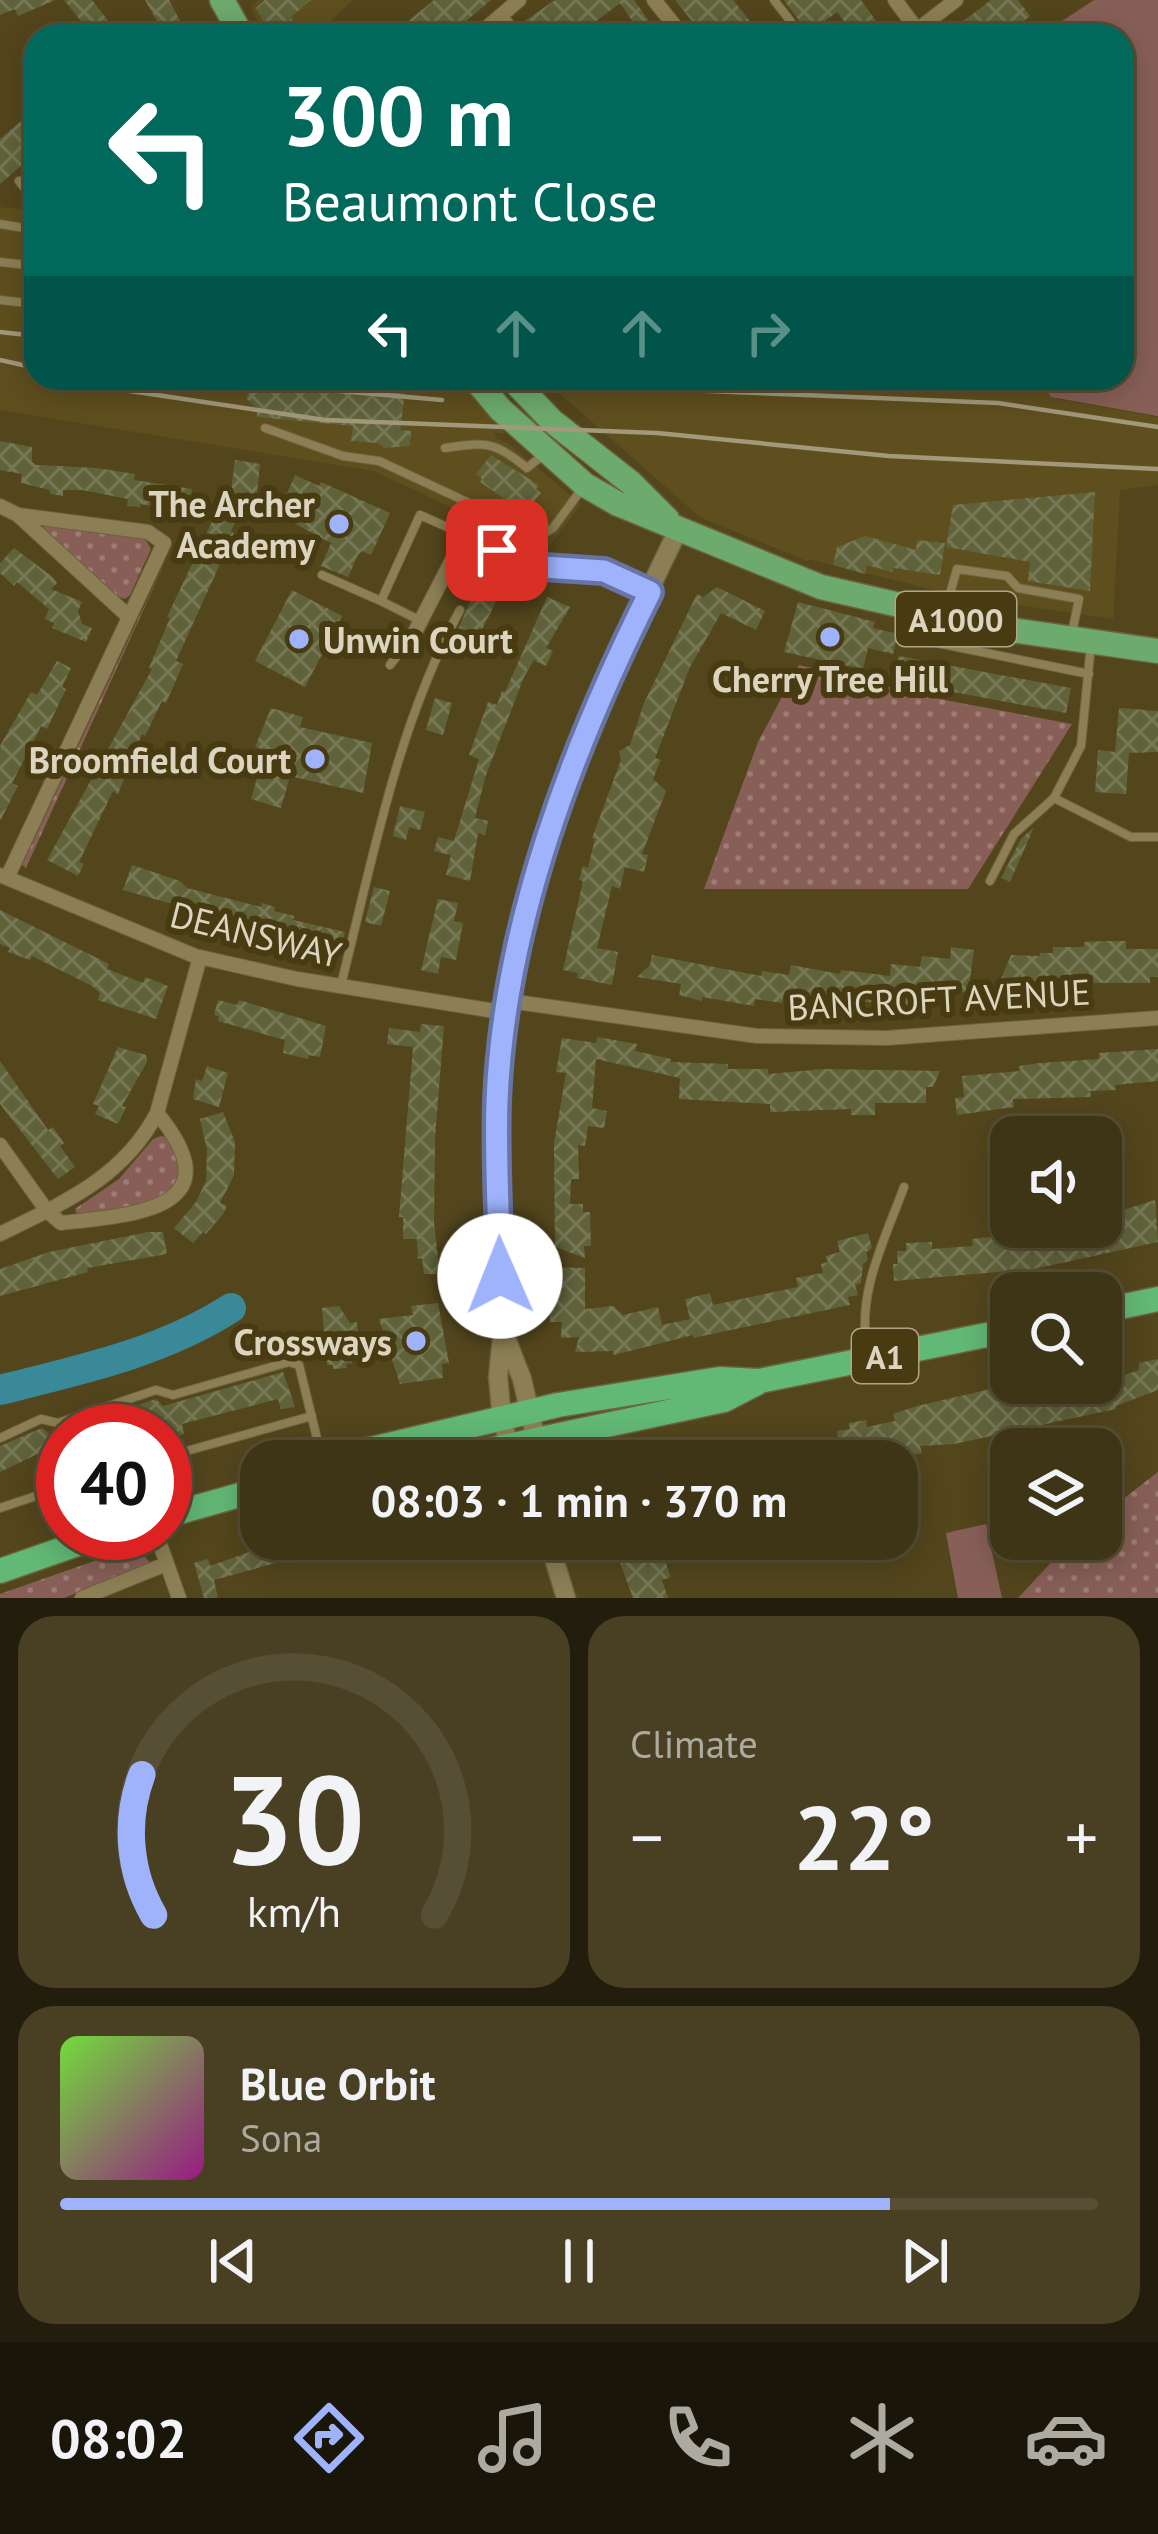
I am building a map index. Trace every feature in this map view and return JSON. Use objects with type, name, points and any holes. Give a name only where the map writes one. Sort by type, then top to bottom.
[{"type":"highway","points":[[1122,1307],[1158,1299]]},
{"type":"highway","name":"A1","points":[[565,1440],[724,1400],[759,1382],[990,1334]]},
{"type":"highway","name":"A1","points":[[411,1440],[516,1415],[719,1378],[759,1382]]},
{"type":"highway","points":[[192,1508],[240,1495]]},
{"type":"highway","points":[[0,1571],[36,1558]]},
{"type":"main road","name":"A1000","points":[[484,390],[546,452],[618,504],[821,587],[1081,642],[1158,651]]},
{"type":"main road","name":"A1000","points":[[522,390],[552,421],[631,483],[676,526]]},
{"type":"street","points":[[491,24],[519,0]]},
{"type":"street","points":[[654,0],[673,24]]},
{"type":"street","points":[[895,0],[913,24]]},
{"type":"street","points":[[930,24],[956,0]]},
{"type":"street","points":[[500,16],[506,24]]},
{"type":"street","points":[[0,506],[18,515],[128,616]]},
{"type":"street","points":[[3,877],[164,543],[148,532],[18,515]]},
{"type":"street","points":[[522,1440],[503,1328],[497,1100],[508,1007],[534,884],[568,771],[676,526]]},
{"type":"street","points":[[418,626],[465,535],[529,566],[604,571],[650,592]]},
{"type":"street","name":"DEANSWAY","points":[[3,877],[200,957],[340,986],[508,1007]]},
{"type":"street","points":[[0,1234],[113,1171],[134,1151],[158,1113],[200,957]]},
{"type":"street","name":"BANCROFT AVENUE","points":[[508,1007],[757,1036],[886,1038],[1158,1018]]},
{"type":"street","points":[[0,1145],[47,1211],[61,1223],[145,1213],[162,1207],[178,1190],[187,1168],[178,1138],[158,1113]]},
{"type":"street","points":[[503,1328],[498,1377],[522,1440]]},
{"type":"street","points":[[165,1560],[179,1598]]},
{"type":"street","points":[[554,1560],[566,1598]]},
{"type":"street","points":[[82,1598],[166,1564]]},
{"type":"lane","points":[[774,0],[793,24]]},
{"type":"lane","points":[[19,181],[24,187]]},
{"type":"lane","points":[[265,428],[343,456],[379,460],[540,536],[553,528],[586,485]]},
{"type":"lane","points":[[445,448],[485,442],[499,446],[527,468],[546,452]]},
{"type":"lane","points":[[381,602],[420,515],[465,535]]},
{"type":"lane","points":[[990,881],[1014,834],[1054,798],[1081,746],[1089,674],[1081,642],[1079,599],[1018,588],[1007,576],[957,569],[918,640],[1089,674]]},
{"type":"lane","points":[[322,575],[381,602],[418,626],[391,665]]},
{"type":"lane","points":[[340,986],[398,762],[436,653],[460,610]]},
{"type":"lane","points":[[1054,798],[1131,837],[1158,837]]},
{"type":"lane","points":[[869,1359],[862,1325],[876,1262],[904,1187]]},
{"type":"lane","points":[[0,1438],[41,1419],[58,1423],[156,1390],[172,1395],[289,1362],[298,1364],[317,1440]]},
{"type":"lane","points":[[192,1449],[312,1416]]},
{"type":"lane","points":[[0,1508],[36,1496]]},
{"type":"shaded area","points":[[259,0],[353,0],[333,24],[259,24],[251,7]]},
{"type":"shaded area","points":[[0,207],[24,210],[24,390],[467,390],[505,433],[494,433],[497,439],[581,504],[545,552],[374,471],[0,410]]},
{"type":"shaded area","points":[[556,390],[1046,390],[1052,398],[1158,417],[1158,485],[1120,490],[1113,619],[939,591],[807,561],[700,517]]},
{"type":"green space","points":[[1094,0],[1158,0],[1158,416],[1051,397],[1046,390],[1134,390],[1134,24],[1057,24]]},
{"type":"green space","points":[[1068,390],[1133,390],[1158,416],[1072,400]]},
{"type":"green space","points":[[45,525],[144,537],[151,549],[130,595],[125,599],[114,595],[42,529]]},
{"type":"green space","points":[[167,558],[26,868],[22,865]]},
{"type":"green space","points":[[799,665],[934,698],[1072,724],[968,889],[704,889],[758,742]]},
{"type":"green space","points":[[170,1138],[176,1154],[177,1179],[171,1188],[139,1205],[77,1214],[75,1209],[119,1179],[153,1139]]},
{"type":"green space","points":[[1158,1472],[1158,1598],[1018,1598],[1053,1560],[1122,1560],[1122,1500]]},
{"type":"green space","points":[[986,1524],[990,1560],[994,1560],[1002,1598],[958,1598],[946,1533]]},
{"type":"green space","points":[[97,1560],[150,1563],[64,1598],[0,1598],[0,1594]]},
{"type":"building","points":[[0,0],[55,0],[18,16],[15,9],[0,15]]},
{"type":"building","points":[[64,0],[92,0],[111,24],[83,24]]},
{"type":"building","points":[[145,0],[169,0],[182,24],[159,24]]},
{"type":"building","points":[[265,0],[311,0],[291,17],[294,24],[265,24],[256,8]]},
{"type":"building","points":[[434,0],[491,0],[462,24],[405,24]]},
{"type":"building","points":[[555,0],[634,0],[651,24],[634,24],[620,3],[593,24],[522,23]]},
{"type":"building","points":[[675,0],[733,0],[752,24],[694,24]]},
{"type":"building","points":[[784,0],[861,0],[878,24],[846,24],[837,12],[821,24],[801,24]]},
{"type":"building","points":[[991,0],[1018,0],[1030,16],[1021,24],[960,24]]},
{"type":"building","points":[[24,118],[24,163],[0,184],[0,139]]},
{"type":"building","points":[[252,390],[405,390],[400,430],[411,431],[410,446],[384,448],[378,443],[351,441],[353,426],[257,417],[257,409],[246,398]]},
{"type":"building","points":[[0,441],[32,447],[32,462],[37,465],[97,468],[135,474],[134,480],[192,489],[190,502],[182,501],[180,510],[127,506],[128,499],[82,490],[50,494],[50,490],[21,483],[22,474],[0,470]]},
{"type":"building","points":[[491,455],[539,485],[536,489],[541,493],[525,513],[480,482],[476,474]]},
{"type":"building","points":[[235,460],[260,464],[255,512],[241,509],[176,661],[183,664],[166,703],[162,701],[145,736],[142,734],[118,794],[113,791],[79,862],[84,864],[78,876],[47,860],[152,669],[167,617],[214,517],[227,522]]},
{"type":"building","points":[[295,475],[390,513],[371,555],[362,551],[348,577],[321,566],[331,543],[288,520],[296,502],[285,498]]},
{"type":"building","points":[[1095,492],[1090,591],[1028,581],[1030,562],[946,547],[953,505]]},
{"type":"building","points":[[865,536],[916,550],[917,540],[945,543],[940,575],[867,565],[865,574],[833,565],[837,547]]},
{"type":"building","points":[[14,548],[54,578],[57,583],[51,589],[82,602],[78,611],[82,624],[92,628],[86,642],[52,628],[54,623],[45,619],[49,609],[0,573],[0,563]]},
{"type":"building","points":[[717,587],[765,611],[756,630],[721,613],[690,667],[655,758],[661,760],[653,779],[666,791],[642,854],[648,855],[644,872],[625,867],[620,889],[612,886],[597,948],[618,952],[612,985],[577,978],[578,973],[563,970],[583,881],[579,880],[583,866],[588,868],[592,838],[621,760],[619,751],[630,745],[644,703],[697,594],[703,597]]},
{"type":"building","points":[[475,589],[497,600],[471,651],[453,642]]},
{"type":"building","name":"Unwin Court","points":[[292,590],[342,616],[305,687],[255,661]]},
{"type":"building","points":[[547,597],[570,607],[546,648],[553,651],[546,666],[534,660],[524,677],[485,778],[475,818],[488,821],[485,835],[478,833],[470,881],[446,875],[451,855],[434,851],[438,837],[454,841],[479,759],[469,755],[488,702],[497,705],[505,692]]},
{"type":"building","name":"Cherry Tree Hill","points":[[798,602],[875,622],[873,628],[898,634],[893,654],[868,648],[863,669],[784,652]]},
{"type":"building","points":[[899,656],[1071,688],[1066,713],[894,681]]},
{"type":"building","points":[[57,661],[71,668],[62,687],[66,689],[12,783],[18,786],[0,821],[0,746],[31,692],[37,695]]},
{"type":"building","points":[[435,698],[452,703],[443,735],[426,730]]},
{"type":"building","name":"Broomfield Court","points":[[271,708],[303,717],[300,727],[372,743],[363,793],[290,776],[281,808],[251,799],[265,750],[255,747]]},
{"type":"building","points":[[1119,708],[1158,711],[1158,752],[1129,753],[1126,794],[1095,792],[1098,750],[1115,752]]},
{"type":"building","points":[[400,806],[425,812],[420,830],[409,827],[406,840],[393,836]]},
{"type":"building","points":[[1034,827],[1010,882],[1001,878],[1021,839]]},
{"type":"building","points":[[132,865],[180,881],[187,888],[261,907],[262,903],[294,916],[293,920],[345,932],[340,954],[242,933],[243,928],[123,890]]},
{"type":"building","points":[[374,887],[390,891],[381,926],[365,922]]},
{"type":"building","points":[[438,899],[458,903],[454,921],[463,923],[456,960],[441,957],[438,974],[421,970]]},
{"type":"building","points":[[0,910],[109,964],[107,969],[143,983],[145,977],[168,986],[156,1019],[98,1000],[100,993],[92,986],[32,956],[30,960],[8,952],[10,948],[0,944]]},
{"type":"building","points":[[1126,941],[1126,949],[1158,949],[1158,977],[1150,977],[1150,983],[1070,983],[1069,990],[1036,989],[1036,995],[995,993],[1011,955],[1040,956],[1053,953],[1053,947]]},
{"type":"building","points":[[951,947],[974,950],[968,993],[942,989],[941,999],[915,996],[914,1006],[833,999],[832,1005],[783,996],[782,1003],[755,999],[754,1006],[702,997],[702,1001],[679,995],[681,984],[637,977],[650,965],[652,955],[761,976],[762,971],[789,975],[791,965],[890,976],[891,964],[920,967],[922,956],[950,959]]},
{"type":"building","points":[[218,1000],[237,1005],[239,1000],[326,1026],[320,1057],[283,1053],[285,1040],[218,1021],[219,1016],[214,1015]]},
{"type":"building","points":[[421,1024],[444,1026],[435,1137],[434,1223],[440,1274],[424,1274],[417,1239],[403,1239],[403,1217],[399,1217],[413,1047],[387,1044],[389,1028],[420,1032]]},
{"type":"building","points":[[597,1037],[637,1044],[635,1051],[671,1062],[728,1064],[728,1069],[768,1069],[768,1074],[824,1069],[940,1071],[933,1087],[926,1087],[926,1103],[875,1103],[875,1115],[851,1115],[851,1109],[770,1112],[770,1104],[679,1099],[680,1078],[596,1059],[592,1108],[607,1111],[604,1128],[588,1126],[585,1146],[578,1145],[579,1179],[571,1179],[570,1204],[583,1204],[583,1212],[590,1212],[591,1246],[584,1246],[585,1258],[555,1247],[554,1143],[566,1073],[556,1072],[562,1038],[596,1043]]},
{"type":"building","points":[[118,1047],[146,1055],[147,1062],[122,1106],[126,1107],[118,1124],[95,1114],[99,1106],[93,1104]]},
{"type":"building","points":[[1158,1049],[1158,1081],[1115,1085],[1116,1090],[1090,1091],[1091,1097],[1013,1099],[1014,1107],[957,1115],[955,1098],[964,1097],[962,1076],[1099,1059],[1099,1053]]},
{"type":"building","points":[[0,1061],[48,1130],[53,1127],[64,1143],[60,1146],[75,1167],[58,1179],[0,1104]]},
{"type":"building","points":[[207,1066],[228,1073],[219,1107],[193,1099],[196,1079],[202,1081]]},
{"type":"building","points":[[223,1112],[235,1142],[234,1175],[220,1203],[227,1206],[193,1243],[174,1228],[206,1181],[207,1150],[200,1119]]},
{"type":"building","points":[[1155,1200],[1158,1242],[1034,1269],[894,1281],[897,1251],[906,1251],[906,1243],[932,1242],[932,1249],[973,1246],[972,1239],[990,1237],[990,1248],[1122,1248],[1122,1210]]},
{"type":"building","points":[[163,1232],[167,1254],[87,1268],[88,1272],[0,1296],[0,1269],[49,1252]]},
{"type":"building","points":[[868,1233],[872,1248],[866,1252],[861,1283],[855,1285],[858,1295],[848,1297],[850,1305],[614,1355],[613,1351],[575,1352],[579,1337],[561,1338],[562,1322],[550,1322],[550,1302],[542,1293],[541,1267],[585,1268],[585,1309],[613,1306],[623,1315],[658,1307],[662,1325],[690,1319],[685,1299],[710,1293],[713,1305],[798,1287],[796,1278],[823,1273],[826,1256],[840,1252],[837,1241]]},
{"type":"building","name":"Crossways","points":[[438,1303],[449,1363],[442,1364],[443,1378],[400,1384],[379,1319],[413,1315],[411,1306]]},
{"type":"building","points":[[339,1306],[350,1323],[357,1322],[360,1355],[351,1356],[347,1368],[333,1369],[327,1365],[322,1308]]},
{"type":"building","points":[[1158,1359],[1158,1390],[1122,1404],[1122,1376],[1139,1370],[1139,1363]]},
{"type":"building","points":[[283,1372],[295,1407],[281,1409],[278,1399],[192,1421],[192,1404],[170,1404]]},
{"type":"building","points":[[990,1389],[990,1404],[1121,1404],[1028,1428],[990,1428],[990,1436],[920,1446],[922,1453],[918,1454],[918,1440],[839,1440],[837,1431],[850,1429],[849,1423],[866,1420],[867,1427],[895,1421],[893,1414]]},
{"type":"building","points":[[36,1431],[36,1455],[0,1472],[0,1446]]},
{"type":"building","points":[[240,1555],[240,1560],[287,1560],[214,1580],[218,1598],[204,1598],[194,1563],[208,1559],[210,1566]]},
{"type":"building","points":[[619,1560],[665,1560],[671,1577],[662,1580],[668,1598],[633,1598]]},
{"type":"waterway","points":[[0,1390],[148,1348],[231,1308]]},
{"type":"railway","points":[[0,332],[24,335]]},
{"type":"railway","points":[[0,360],[24,365]]},
{"type":"railway","points":[[123,390],[325,420],[657,433],[889,456],[1158,469]]},
{"type":"railway","points":[[327,390],[442,400]]},
{"type":"railway","points":[[683,390],[998,403],[1158,427]]},
{"type":"place","name":"The Archer Academy","points":[[339,524]]},
{"type":"place","name":"Cherry Tree Hill","points":[[830,637]]},
{"type":"place","name":"Unwin Court","points":[[299,639]]},
{"type":"place","name":"Broomfield Court","points":[[315,759]]},
{"type":"place","name":"Crossways","points":[[416,1341]]},
{"type":"route","points":[[497,550],[529,566],[604,571],[650,592],[568,771],[534,884],[509,1001],[497,1100],[500,1276]]}]
